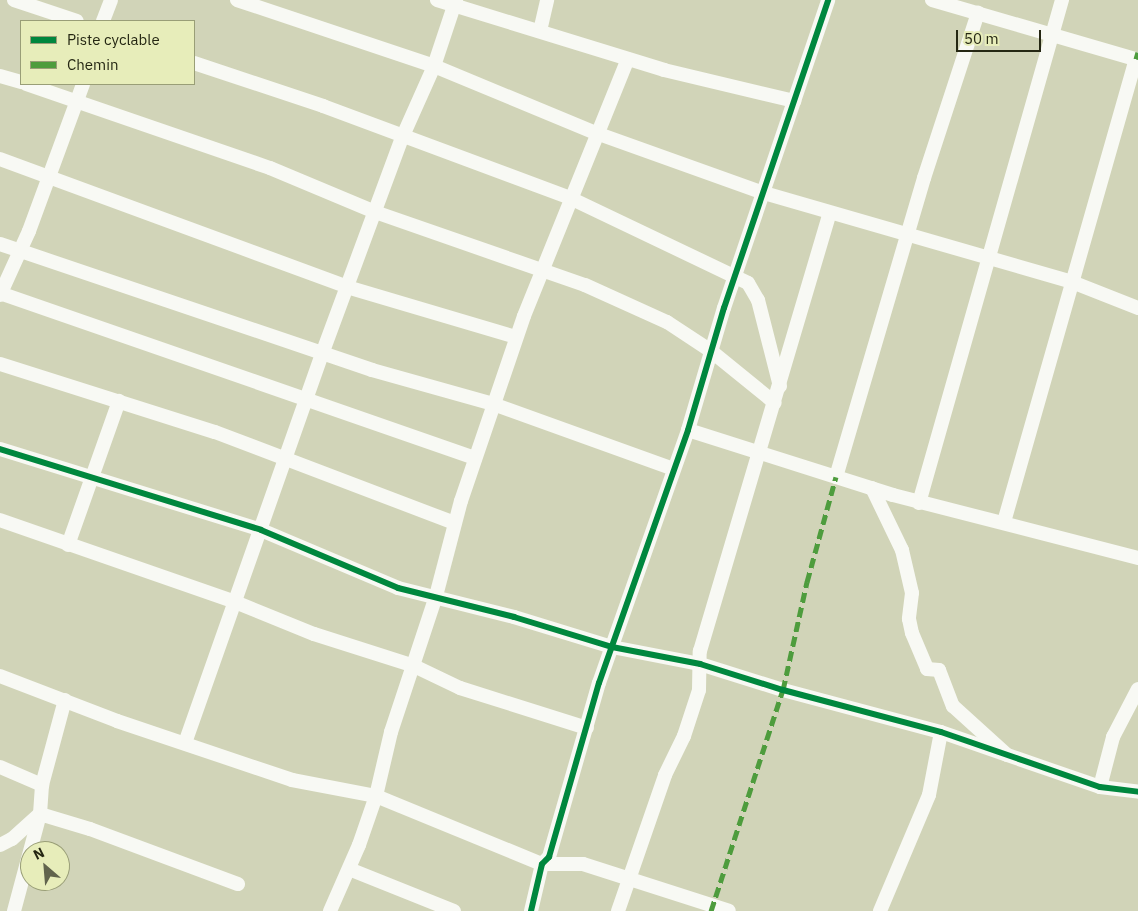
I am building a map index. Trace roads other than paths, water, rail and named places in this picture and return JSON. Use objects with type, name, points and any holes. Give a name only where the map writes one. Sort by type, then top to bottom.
[{"type":"street","points":[[14,0],[74,20]]},
{"type":"street","points":[[103,20],[111,0]]},
{"type":"street","points":[[237,0],[434,66],[596,133],[764,193],[1072,282],[1138,308]]},
{"type":"street","points":[[437,0],[455,3],[628,59],[794,101]]},
{"type":"street","points":[[540,31],[548,0]]},
{"type":"street","points":[[531,911],[542,864],[549,857],[612,648],[688,430],[734,276],[764,193],[828,0]]},
{"type":"street","points":[[932,0],[1137,59],[1004,522]]},
{"type":"street","points":[[919,503],[1062,0]]},
{"type":"street","points":[[185,743],[322,354],[402,138],[434,66],[455,3]]},
{"type":"street","points":[[836,477],[907,235],[978,13]]},
{"type":"street","points":[[330,911],[349,869],[376,796],[391,732],[436,596],[454,523],[516,337],[541,268],[596,133],[616,96],[628,59]]},
{"type":"street","points":[[195,63],[323,106],[402,138],[570,198],[748,283],[758,300],[780,386]]},
{"type":"street","points":[[0,76],[20,82]]},
{"type":"street","points":[[29,85],[78,99],[168,134],[270,168],[376,212],[541,268],[646,312],[711,351],[775,403]]},
{"type":"street","points":[[83,85],[20,252],[0,294],[307,398],[475,458]]},
{"type":"street","points":[[0,159],[47,178],[347,287],[516,337]]},
{"type":"street","points":[[618,911],[627,878],[665,775],[675,758],[700,690],[700,651],[830,213]]},
{"type":"street","points":[[0,244],[322,354],[493,404],[674,469]]},
{"type":"street","points":[[0,364],[119,401],[286,459],[454,523]]},
{"type":"street","points":[[68,545],[90,476],[119,401]]},
{"type":"street","points":[[688,430],[919,503],[1004,522],[1138,558]]},
{"type":"street","points":[[0,449],[260,530],[383,583],[436,596],[612,648],[700,664],[783,690],[941,732],[1100,787],[1138,792]]},
{"type":"street","points":[[872,488],[902,550],[912,593],[910,620],[912,633],[927,669],[939,670],[953,706],[996,742],[1000,751],[1012,757]]},
{"type":"street","points":[[0,520],[235,602],[314,634],[414,666],[460,688],[587,728]]},
{"type":"street","points":[[0,676],[292,780],[376,796],[542,864],[583,864],[729,911]]},
{"type":"street","points":[[1100,787],[1113,738],[1138,689]]},
{"type":"street","points":[[14,911],[40,814],[42,785],[65,700]]},
{"type":"street","points":[[880,911],[913,826],[929,795],[941,732]]},
{"type":"street","points":[[0,767],[42,785]]},
{"type":"street","points":[[0,845],[12,839],[40,814]]},
{"type":"street","points":[[40,814],[90,829],[238,884]]},
{"type":"street","points":[[349,869],[454,911]]}]
